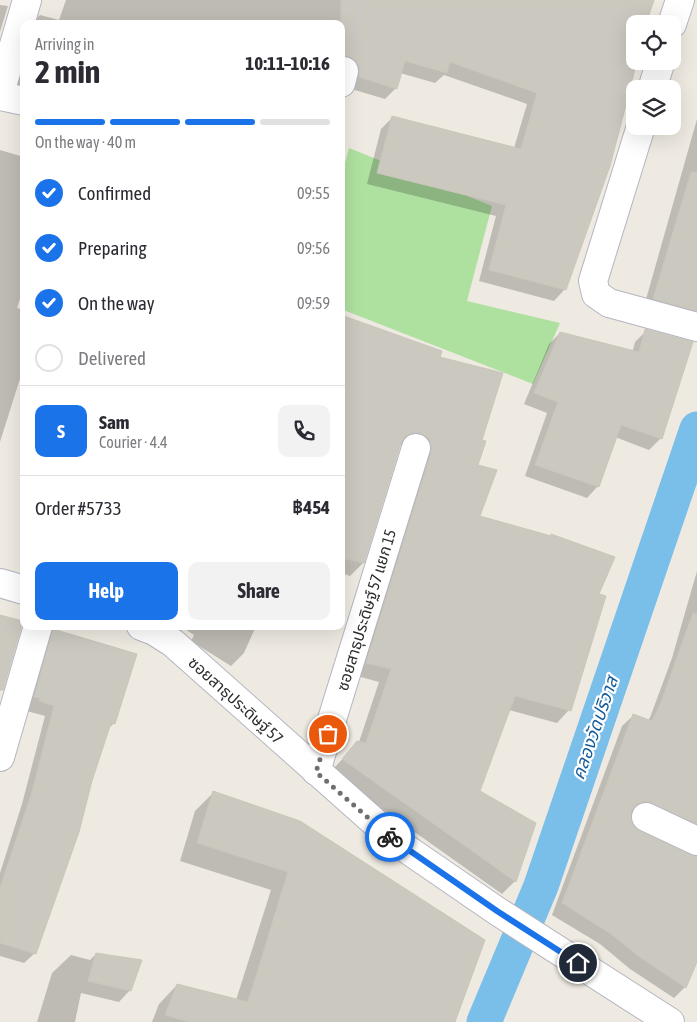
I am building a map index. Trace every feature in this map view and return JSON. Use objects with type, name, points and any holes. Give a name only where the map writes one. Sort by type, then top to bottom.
[{"type":"street","points":[[21,20],[27,0]]},
{"type":"street","points":[[675,15],[680,0]]},
{"type":"street","points":[[20,24],[0,94],[20,100]]},
{"type":"street","points":[[638,135],[593,281],[596,294],[609,303],[697,327]]},
{"type":"street","name":"ซอยสาธุประดิษฐ์ 57 แยก 15","points":[[316,772],[416,448]]},
{"type":"street","points":[[0,583],[20,589]]},
{"type":"street","points":[[0,757],[37,630]]},
{"type":"street","name":"ซอยสาธุประดิษฐ์ 57","points":[[154,630],[173,643],[398,843],[547,944],[670,1022]]},
{"type":"street","points":[[646,817],[697,841]]},
{"type":"path","points":[[345,70],[364,0]]},
{"type":"green space","points":[[349,148],[492,206],[467,301],[560,323],[533,384],[345,311],[345,163]]},
{"type":"building","points":[[341,0],[654,0],[649,15],[626,15],[626,70],[635,70],[632,80],[626,80],[626,105],[610,166],[566,290],[489,270],[506,205],[377,173],[392,116],[521,149],[537,93],[450,62],[447,73],[405,61],[397,89],[359,77],[359,67],[355,60],[345,56],[345,20],[341,20]]},
{"type":"building","points":[[691,172],[697,173],[697,311],[653,299]]},
{"type":"building","points":[[345,316],[442,351],[440,357],[503,373],[482,440],[486,441],[478,465],[497,470],[480,516],[551,536],[551,534],[615,557],[599,594],[606,596],[571,711],[515,696],[480,791],[536,823],[516,882],[342,759],[357,741],[366,743],[391,669],[366,663],[431,453],[431,445],[428,438],[420,433],[412,433],[405,437],[401,443],[364,563],[345,559]]},
{"type":"building","points":[[645,329],[693,342],[662,439],[621,425],[599,487],[535,465],[558,402],[534,393],[560,332],[639,352]]},
{"type":"building","points":[[693,613],[697,614],[697,824],[645,801],[637,804],[630,818],[633,825],[639,831],[697,856],[697,962],[686,988],[641,958],[611,934],[562,903],[633,714],[652,721],[661,702]]},
{"type":"building","points":[[0,615],[20,620],[20,630],[3,690],[0,690]]},
{"type":"building","points":[[53,630],[137,654],[115,724],[111,723],[92,781],[79,832],[36,954],[0,943],[0,888],[32,792],[54,706],[39,701],[40,698],[34,697]]},
{"type":"building","points":[[213,791],[300,821],[485,940],[455,1022],[189,1022],[165,1015],[177,984],[248,1002],[288,872],[197,843]]},
{"type":"building","points":[[96,953],[142,960],[131,991],[88,981]]},
{"type":"waterway","name":"คลองวัดปริวาส","points":[[484,1022],[541,886],[697,429]]},
{"type":"way so far","points":[[328,734],[316,772],[390,837]]},
{"type":"route","points":[[390,837],[497,911],[578,963]]}]
